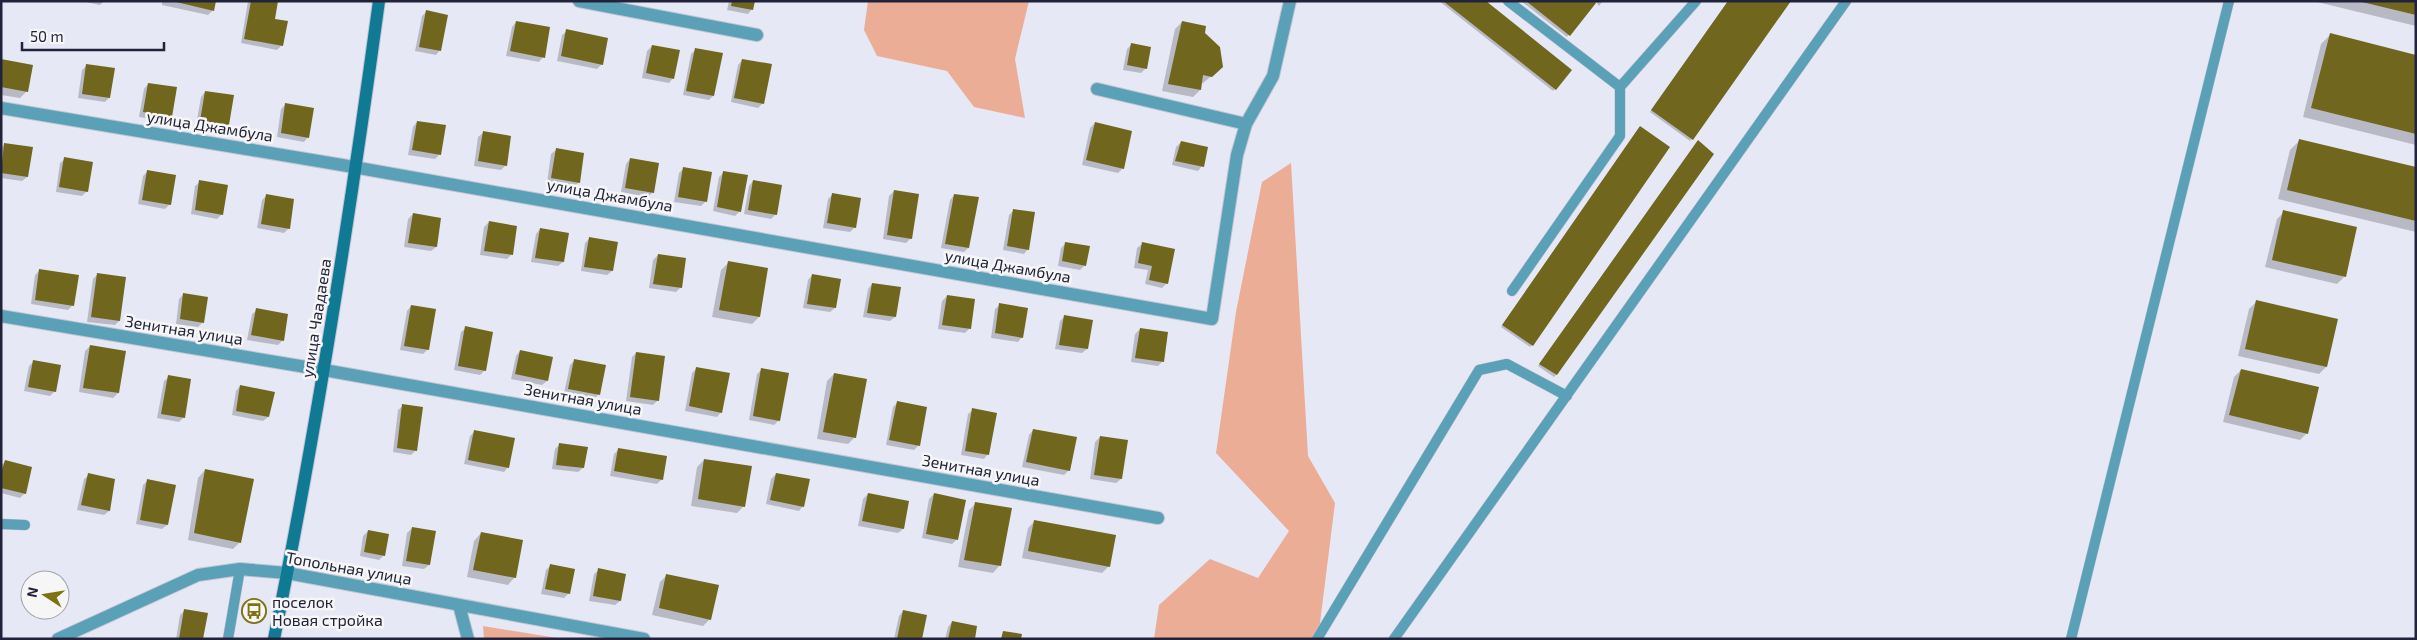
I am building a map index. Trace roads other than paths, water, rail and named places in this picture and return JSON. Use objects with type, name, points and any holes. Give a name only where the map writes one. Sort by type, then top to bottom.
[{"type":"street","name":"улица Чаадаева","points":[[274,639],[324,370],[356,167],[379,1]]},
{"type":"street","points":[[579,1],[757,35]]},
{"type":"street","points":[[1097,89],[1246,124],[1273,76],[1290,1]]},
{"type":"street","name":"улица Джамбула","points":[[1,108],[356,167],[1212,319],[1237,155],[1246,124]]},
{"type":"street","name":"Зенитная улица","points":[[1,316],[324,370],[1158,518]]},
{"type":"street","name":"Топольная улица","points":[[58,639],[198,574],[240,569],[287,573],[644,639]]},
{"type":"street","points":[[459,605],[468,639]]},
{"type":"lane","points":[[1508,1],[1620,87]]},
{"type":"lane","points":[[1512,291],[1620,136],[1620,87],[1696,1]]},
{"type":"lane","points":[[1394,639],[1846,1]]},
{"type":"lane","points":[[2071,639],[2229,1]]},
{"type":"lane","points":[[1317,639],[1479,370],[1507,364],[1567,396]]},
{"type":"lane","points":[[1,524],[25,524]]},
{"type":"lane","points":[[228,639],[240,569]]},
{"type":"place","name":"поселок Новая стройка","points":[[254,611]]}]
